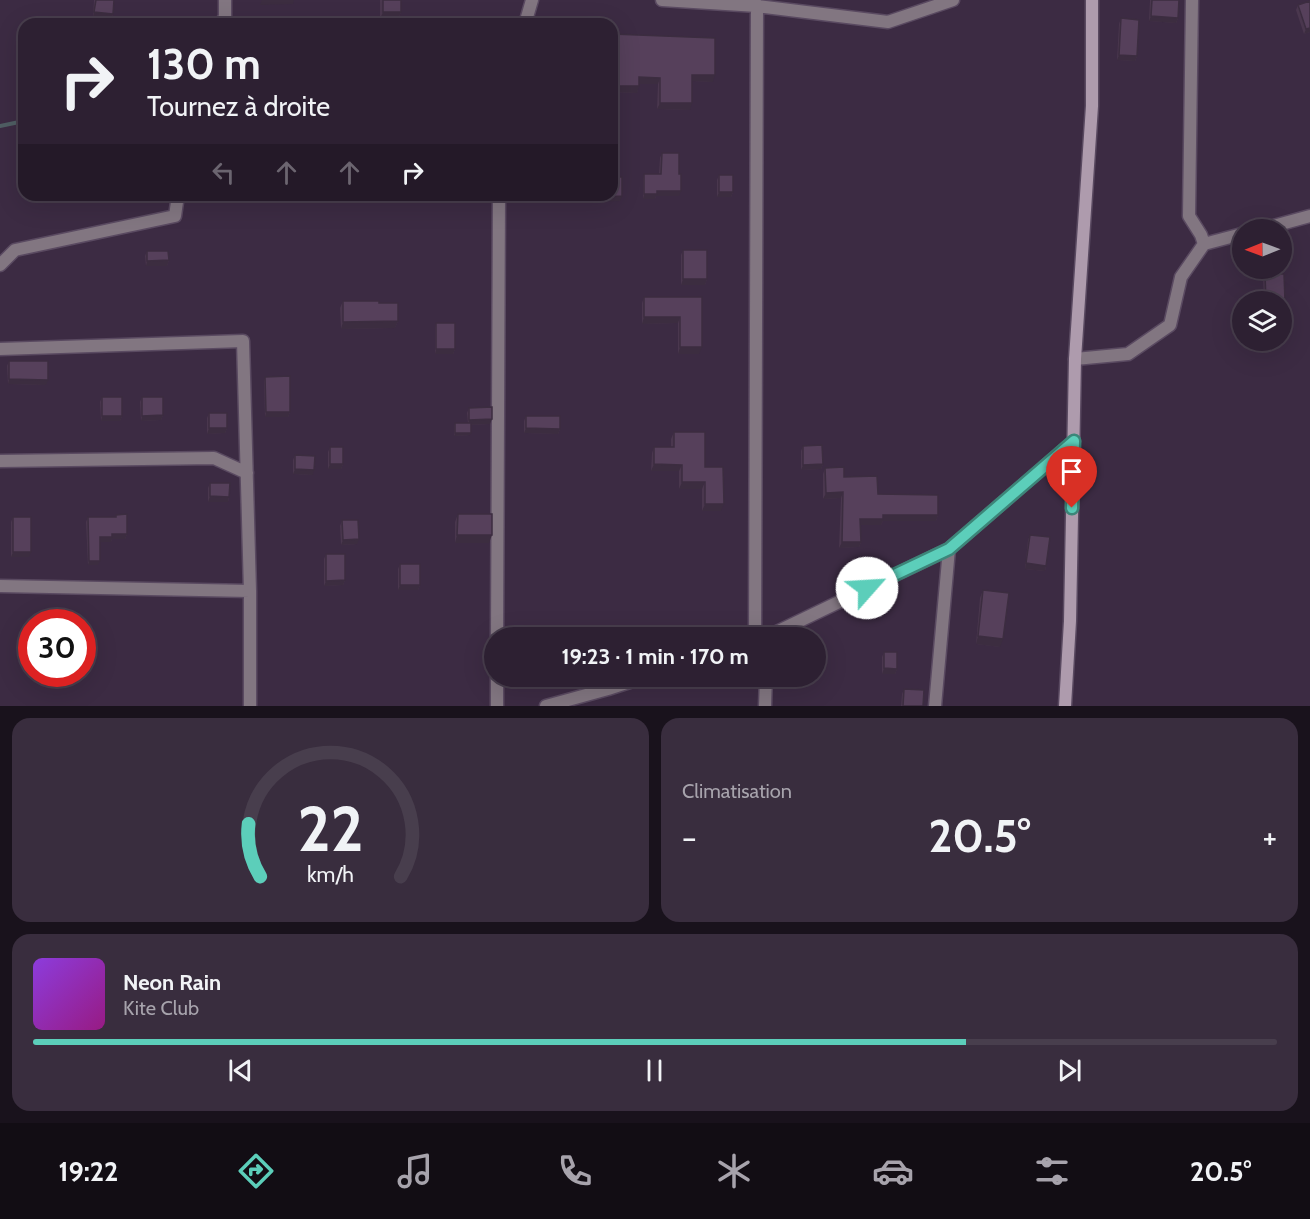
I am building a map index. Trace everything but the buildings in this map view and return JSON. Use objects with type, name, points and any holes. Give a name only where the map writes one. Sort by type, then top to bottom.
[{"type":"street","points":[[224,18],[225,0]]},
{"type":"street","points":[[527,18],[532,0]]},
{"type":"street","points":[[662,0],[756,3],[888,22],[953,0]]},
{"type":"street","points":[[1065,706],[1071,621],[1075,359],[1092,106],[1092,0]]},
{"type":"street","points":[[1192,0],[1189,216],[1204,244]]},
{"type":"street","points":[[755,627],[756,3]]},
{"type":"street","points":[[0,265],[15,250],[175,216],[177,201]]},
{"type":"street","points":[[497,627],[500,201]]},
{"type":"street","points":[[1292,221],[1310,216]]},
{"type":"street","points":[[1075,359],[1128,354],[1170,325],[1181,277],[1204,244],[1232,237]]},
{"type":"street","points":[[0,350],[243,341],[250,591],[250,706]]},
{"type":"street","points":[[787,627],[949,549],[1074,441]]},
{"type":"street","points":[[0,461],[214,458],[247,473]]},
{"type":"street","points":[[935,706],[949,549]]},
{"type":"street","points":[[0,586],[250,591]]},
{"type":"street","points":[[497,687],[497,706]]},
{"type":"street","points":[[546,706],[614,687]]},
{"type":"street","points":[[765,706],[766,687]]},
{"type":"waterway","points":[[0,126],[18,122]]},
{"type":"route","points":[[867,588],[949,549],[1074,441],[1072,508]]}]
